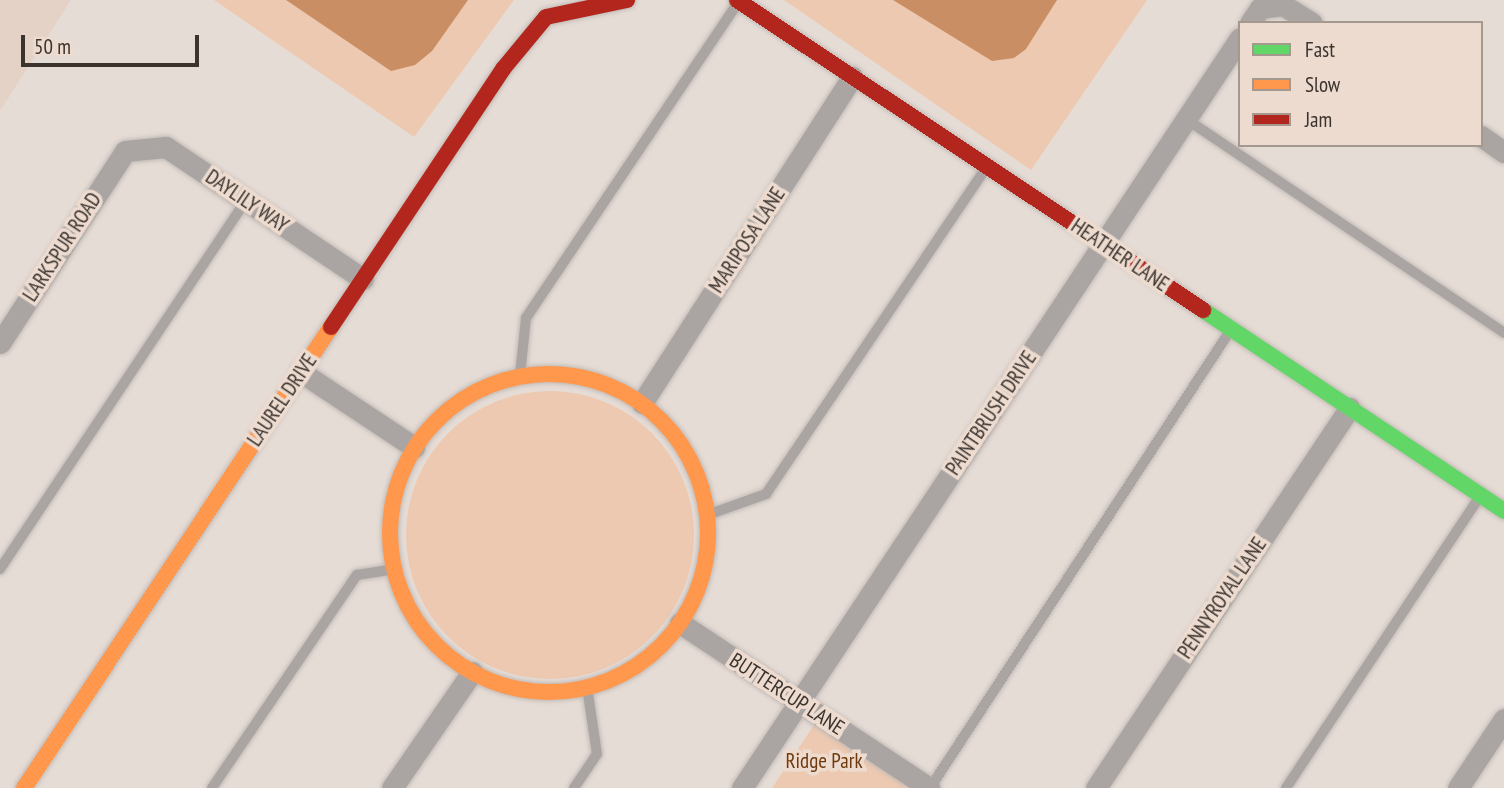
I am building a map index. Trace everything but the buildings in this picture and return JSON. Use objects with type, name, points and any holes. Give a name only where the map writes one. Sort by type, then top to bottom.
[{"type":"street","name":"LAUREL DRIVE","points":[[24,788],[503,69],[546,17],[627,0]]},
{"type":"street","name":"HEATHER LANE","points":[[738,1],[1504,511]]},
{"type":"street","points":[[1255,15],[1283,5],[1309,21]]},
{"type":"street","name":"PAINTBRUSH DRIVE","points":[[742,788],[1238,41]]},
{"type":"street","name":"MARIPOSA LANE","points":[[642,403],[852,77]]},
{"type":"street","points":[[1483,137],[1504,152]]},
{"type":"street","name":"DAYLILY WAY","points":[[125,151],[166,147],[363,279]]},
{"type":"street","name":"LARKSPUR ROAD","points":[[0,343],[125,151]]},
{"type":"street","points":[[301,372],[414,447]]},
{"type":"street","points":[[563,374],[594,381],[642,403],[674,434],[690,463],[707,515],[703,572],[680,624],[639,664],[587,687],[548,691],[509,687],[472,672],[437,646],[410,611],[394,569],[391,506],[414,447],[442,414],[479,389],[520,376],[563,374]]},
{"type":"street","name":"PENNYROYAL LANE","points":[[1096,788],[1349,408]]},
{"type":"street","name":"BUTTERCUP LANE","points":[[680,624],[929,788]]},
{"type":"street","points":[[392,788],[472,672]]},
{"type":"street","points":[[1458,788],[1504,719]]},
{"type":"lane","points":[[520,376],[526,318],[738,1]]},
{"type":"lane","points":[[1186,119],[1504,333]]},
{"type":"lane","points":[[707,515],[766,494],[986,166]]},
{"type":"lane","points":[[0,569],[246,200]]},
{"type":"lane","points":[[929,788],[1231,329]]},
{"type":"lane","points":[[1286,788],[1480,495]]},
{"type":"lane","points":[[212,788],[357,575],[394,569]]},
{"type":"lane","points":[[574,788],[597,754],[587,687]]},
{"type":"shaded area","points":[[0,0],[71,0],[0,111]]},
{"type":"shaded area","points":[[286,0],[468,0],[432,51],[415,65],[391,71]]},
{"type":"shaded area","points":[[893,0],[1057,0],[1026,49],[1014,58],[992,61]]},
{"type":"green space","points":[[214,0],[514,0],[414,137]]},
{"type":"green space","points":[[784,0],[1147,0],[1031,170]]},
{"type":"green space","points":[[550,391],[578,394],[618,408],[641,424],[661,444],[683,480],[691,507],[694,535],[691,563],[677,603],[661,626],[641,646],[605,668],[578,676],[550,679],[522,676],[482,662],[459,646],[439,626],[417,590],[409,563],[406,535],[409,507],[423,467],[439,444],[459,424],[495,402],[522,394]]},
{"type":"green space","name":"Ridge Park","points":[[816,722],[913,788],[772,788]]},
{"type":"traffic: fast","points":[[1203,310],[1504,511]]},
{"type":"traffic: slow","points":[[24,788],[331,327]]},
{"type":"traffic: slow","points":[[549,374],[580,377],[610,386],[650,410],[672,432],[696,472],[705,502],[708,533],[705,564],[696,594],[672,634],[650,656],[610,680],[580,689],[549,692],[518,689],[488,680],[448,656],[426,634],[402,594],[393,564],[390,533],[393,502],[402,472],[426,432],[448,410],[488,386],[518,377],[549,374]]},
{"type":"traffic: jam","points":[[331,327],[503,69],[546,17],[627,0]]},
{"type":"traffic: jam","points":[[737,0],[1203,310]]}]
